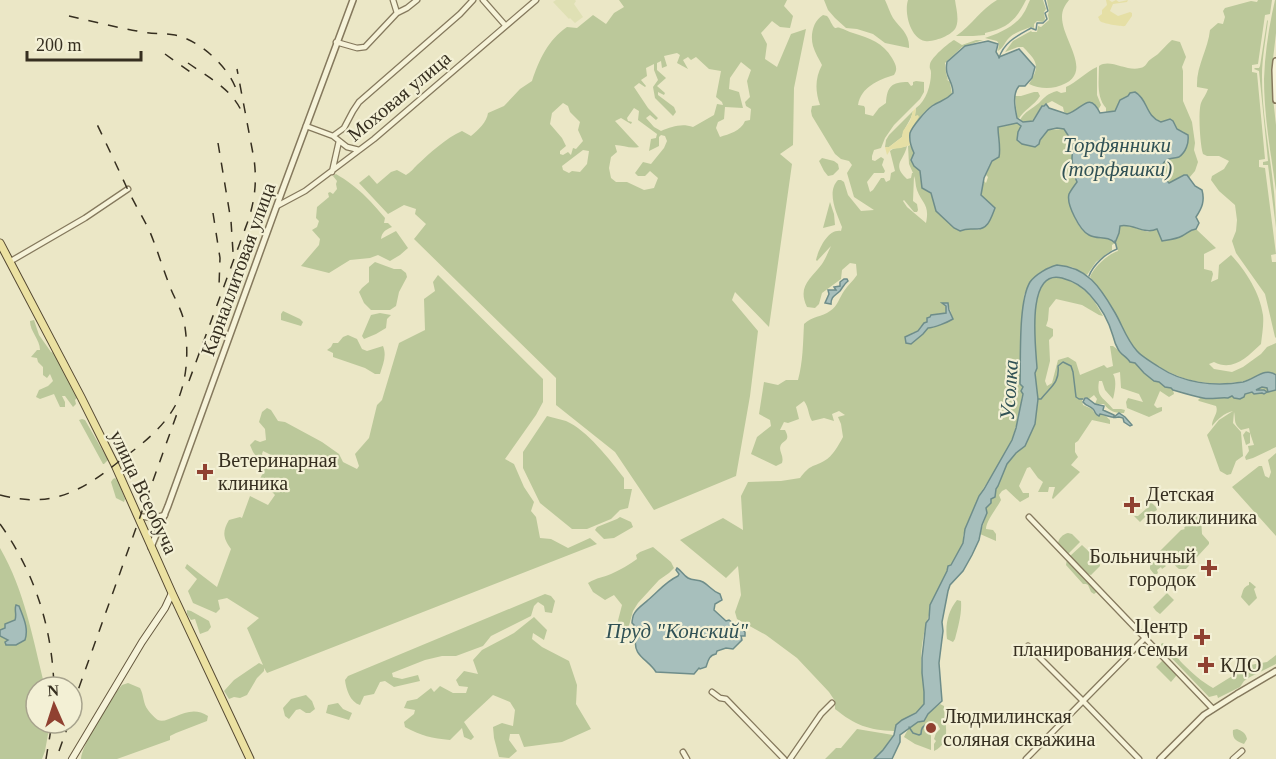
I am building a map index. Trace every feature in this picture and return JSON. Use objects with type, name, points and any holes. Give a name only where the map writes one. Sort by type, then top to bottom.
[{"type":"main road","name":"улица Всеобуча","points":[[0,243],[115,465],[250,759]]},
{"type":"main road","points":[[72,759],[172,593]]},
{"type":"street","name":"Карналлитовая улица","points":[[151,547],[164,517],[353,0]]},
{"type":"street","points":[[393,0],[397,14]]},
{"type":"street","points":[[336,42],[357,48],[365,47],[397,14],[417,0]]},
{"type":"street","points":[[333,136],[344,128],[359,102],[473,0]]},
{"type":"street","points":[[483,0],[505,25]]},
{"type":"street","name":"Моховая улица","points":[[277,206],[332,172],[374,139],[536,0]]},
{"type":"street","points":[[1276,61],[1276,99]]},
{"type":"street","points":[[306,126],[333,136],[347,147],[358,150]]},
{"type":"street","points":[[332,172],[339,141]]},
{"type":"street","points":[[11,261],[85,218],[128,189]]},
{"type":"street","points":[[137,516],[164,517]]},
{"type":"street","points":[[1029,517],[1213,709]]},
{"type":"street","points":[[1026,759],[1145,638]]},
{"type":"street","points":[[1028,646],[1139,759]]},
{"type":"street","points":[[1160,759],[1201,717],[1276,671]]},
{"type":"street","points":[[712,692],[726,699],[784,759]]},
{"type":"street","points":[[790,759],[821,714],[832,703]]},
{"type":"street","points":[[1233,759],[1242,751]]},
{"type":"street","points":[[683,752],[687,759]]},
{"type":"green space","points":[[575,0],[574,4],[583,17],[575,23],[553,2]]},
{"type":"green space","points":[[619,0],[787,0],[784,6],[793,16],[790,28],[780,27],[772,21],[761,33],[767,44],[765,59],[777,67],[791,34],[806,29],[794,88],[793,145],[780,154],[792,164],[769,327],[735,292],[732,300],[758,331],[750,396],[736,476],[654,510],[615,452],[556,405],[556,378],[414,239],[426,224],[415,214],[416,209],[404,205],[388,214],[359,183],[369,175],[377,184],[391,172],[397,170],[406,175],[438,146],[456,134],[462,131],[471,136],[484,123],[488,113],[504,106],[520,89],[532,81],[545,51],[560,32],[567,27],[577,28],[593,15],[606,24],[614,13],[624,7]],"holes":[[[677,53],[680,55],[677,63],[688,69],[683,60],[696,57],[709,69],[721,71],[716,97],[723,105],[717,104],[714,115],[693,127],[681,125],[661,131],[646,118],[650,115],[656,120],[658,118],[634,87],[639,83],[646,86],[641,80],[647,76],[646,68],[654,64],[658,80],[653,87],[655,98],[673,116],[676,112],[674,107],[658,95],[658,92],[664,95],[665,93],[657,86],[666,78],[657,70],[657,63],[661,61],[662,68],[667,66],[664,56]],[[741,62],[751,70],[747,81],[750,97],[745,102],[746,106],[751,109],[750,120],[745,121],[734,132],[720,137],[716,128],[718,122],[724,119],[725,107],[743,108],[739,92],[729,89],[730,78]],[[563,103],[580,122],[578,130],[583,141],[576,149],[573,148],[571,155],[568,152],[560,154],[566,146],[550,124],[552,113]],[[634,108],[639,111],[638,120],[657,134],[656,138],[651,139],[649,151],[659,146],[661,135],[665,136],[667,141],[651,164],[643,162],[635,173],[638,176],[645,176],[650,171],[658,178],[654,188],[644,190],[627,182],[616,182],[611,178],[609,168],[611,157],[617,152],[615,145],[639,147],[615,121],[621,118],[631,124],[632,122],[627,118]],[[583,150],[589,151],[587,164],[580,172],[569,173],[563,170],[562,166]]]},
{"type":"green space","points":[[824,0],[885,0],[893,18],[906,35],[909,48],[885,43],[873,34],[846,28],[828,10]]},
{"type":"green space","points":[[908,0],[955,0],[957,18],[955,29],[935,40],[920,39],[909,24]]},
{"type":"green space","points":[[997,0],[1026,0],[1015,18],[1000,29],[985,33],[985,35],[956,36],[986,8]]},
{"type":"green space","points":[[1030,0],[1043,0],[1046,9],[1045,19],[1043,22],[1037,21],[1034,28],[1031,27],[1013,35],[998,51],[997,41],[985,38],[1001,32],[1016,22]]},
{"type":"green space","points":[[1047,0],[1069,0],[1063,12],[1063,27],[1075,57],[1076,67],[1075,75],[1068,82],[1046,88],[1029,84],[1035,73],[1036,64],[1023,47],[1005,52],[1013,41],[1031,31],[1037,32],[1038,26],[1041,27],[1049,20]]},
{"type":"green space","points":[[1258,0],[1272,0],[1270,14],[1265,15],[1258,64],[1252,65],[1252,72],[1257,73],[1265,159],[1259,160],[1259,167],[1265,168],[1276,254],[1271,255],[1272,262],[1276,262],[1276,338],[1265,294],[1236,253],[1232,241],[1237,220],[1235,205],[1219,191],[1211,180],[1212,176],[1224,169],[1229,161],[1219,156],[1203,154],[1200,113],[1201,103],[1208,89],[1197,87],[1198,72],[1210,30],[1218,23],[1223,24],[1225,8]]},
{"type":"green space","points":[[1275,0],[1276,33],[1272,68],[1276,125],[1276,191],[1264,93],[1265,59]]},
{"type":"green space","points":[[823,15],[827,16],[835,28],[842,28],[876,42],[884,48],[895,63],[894,75],[876,82],[863,93],[858,105],[864,106],[865,114],[873,116],[886,103],[889,89],[894,84],[908,82],[911,86],[916,81],[924,82],[924,92],[920,99],[894,125],[881,148],[874,150],[872,160],[875,161],[881,157],[884,159],[882,165],[885,171],[874,173],[867,182],[870,192],[881,178],[884,178],[886,182],[890,180],[891,173],[895,171],[890,151],[894,149],[907,146],[899,166],[907,179],[911,178],[913,173],[909,164],[908,146],[910,145],[914,153],[914,166],[920,171],[922,188],[931,193],[936,211],[960,231],[966,228],[979,230],[995,208],[980,195],[992,161],[999,157],[998,126],[1017,123],[1040,140],[1048,130],[1064,129],[1073,143],[1072,158],[1077,182],[1069,198],[1073,214],[1085,232],[1096,238],[1109,239],[1115,243],[1112,245],[1112,250],[1096,262],[1087,275],[1072,267],[1057,265],[1049,267],[1032,279],[1024,295],[1020,384],[1023,387],[1020,411],[1012,440],[981,492],[968,521],[963,543],[951,565],[948,566],[930,605],[921,657],[924,704],[917,712],[900,722],[894,731],[862,726],[835,709],[835,701],[829,692],[797,658],[766,635],[737,619],[735,612],[741,595],[738,566],[726,578],[680,540],[723,518],[743,530],[741,496],[748,482],[800,478],[809,468],[830,456],[843,437],[838,417],[845,415],[839,411],[832,414],[834,421],[824,418],[812,421],[804,401],[796,407],[799,419],[784,422],[780,430],[785,430],[787,434],[787,439],[780,448],[782,463],[776,466],[751,454],[757,437],[771,426],[770,420],[759,414],[764,382],[778,385],[786,380],[798,380],[804,324],[833,309],[857,275],[856,264],[850,263],[842,270],[841,279],[822,293],[819,304],[815,308],[807,307],[804,300],[804,288],[822,264],[831,246],[817,261],[819,250],[828,236],[841,231],[842,227],[835,210],[833,197],[838,180],[844,182],[848,195],[861,211],[874,210],[854,197],[847,173],[852,165],[835,154],[812,116],[812,106],[820,105],[816,85],[822,65],[814,49],[812,37],[813,29]],"holes":[[[914,176],[917,190],[926,208],[926,223],[907,207],[903,201],[914,212],[917,212],[917,204],[913,201]],[[943,303],[948,303],[953,319],[928,328],[911,343],[912,333],[918,331],[936,315],[946,313],[946,306]]]},
{"type":"green space","points":[[1268,20],[1262,76],[1276,228],[1268,165],[1263,165],[1263,162],[1268,161],[1259,71],[1254,69],[1260,66]]},
{"type":"green space","points":[[954,40],[962,45],[983,40],[962,47],[945,63],[948,80],[946,79],[950,82],[952,94],[927,109],[910,132],[916,108],[923,101],[929,88],[931,61]]},
{"type":"green space","points":[[1172,40],[1180,42],[1186,57],[1182,67],[1183,101],[1192,122],[1194,150],[1198,162],[1189,178],[1184,175],[1169,183],[1163,175],[1162,165],[1168,159],[1178,157],[1184,132],[1177,129],[1173,121],[1155,119],[1146,108],[1141,96],[1125,98],[1115,111],[1106,112],[1099,94],[1099,66],[1113,64],[1135,69],[1145,66]]},
{"type":"green space","points":[[1097,67],[1097,95],[1101,105],[1098,110],[1096,105],[1080,106],[1075,112],[1069,114],[1064,112],[1063,107],[1052,101],[1042,106],[1032,121],[1020,120],[1026,112],[1051,93],[1066,92],[1066,87]]},
{"type":"green space","points":[[1038,92],[1040,96],[1018,120],[1015,96]]},
{"type":"green space","points":[[913,111],[902,137],[889,147],[885,147],[889,135]]},
{"type":"green space","points":[[822,158],[838,164],[839,169],[833,175],[828,176],[824,171],[819,161]]},
{"type":"green space","points":[[336,174],[363,194],[385,218],[384,223],[392,227],[384,232],[381,239],[396,231],[408,248],[390,261],[378,255],[350,260],[329,273],[301,266],[319,245],[320,239],[312,230],[317,227],[319,221],[316,218],[317,207],[329,197],[328,193],[333,194],[337,189],[337,181],[333,176]]},
{"type":"green space","points":[[830,202],[835,225],[823,228]]},
{"type":"green space","points":[[1127,225],[1148,232],[1157,228],[1162,240],[1196,229],[1216,248],[1204,254],[1204,269],[1212,271],[1213,274],[1211,282],[1218,279],[1219,265],[1231,255],[1247,275],[1259,299],[1263,318],[1261,344],[1234,364],[1221,365],[1214,362],[1209,364],[1214,369],[1232,372],[1243,367],[1267,347],[1276,343],[1276,375],[1267,373],[1238,382],[1193,381],[1172,374],[1136,351],[1129,342],[1117,316],[1090,277],[1101,262],[1118,251],[1115,242],[1120,226]]},
{"type":"green space","points":[[375,262],[394,269],[401,269],[406,273],[407,277],[399,292],[396,306],[390,310],[371,310],[364,303],[359,292],[369,282],[369,267]]},
{"type":"green space","points":[[438,275],[543,379],[543,402],[505,459],[514,464],[524,487],[534,502],[531,511],[536,517],[540,538],[551,539],[568,548],[590,538],[597,544],[267,673],[264,668],[247,695],[229,699],[224,691],[234,680],[259,663],[263,665],[247,628],[259,618],[227,598],[218,600],[220,609],[216,613],[193,603],[188,591],[197,579],[185,568],[187,564],[217,587],[231,549],[224,535],[229,520],[242,518],[250,496],[268,505],[275,495],[260,479],[271,455],[263,451],[262,454],[266,460],[263,465],[250,445],[255,440],[260,442],[266,440],[265,429],[259,422],[262,412],[267,408],[278,421],[285,422],[322,442],[339,454],[343,462],[357,469],[359,466],[355,454],[369,438],[377,405],[382,400],[399,343],[425,330],[424,299],[435,291],[433,282]]},
{"type":"green space","points":[[1061,277],[1086,292],[1103,316],[1082,305],[1056,299],[1049,308],[1046,326],[1053,329],[1053,336],[1049,340],[1050,361],[1045,381],[1047,386],[1052,383],[1058,360],[1068,357],[1076,362],[1080,375],[1104,365],[1107,368],[1113,366],[1110,346],[1113,346],[1154,381],[1171,388],[1174,394],[1169,397],[1160,391],[1154,405],[1157,408],[1162,407],[1162,411],[1149,417],[1127,408],[1128,398],[1143,402],[1139,394],[1121,388],[1120,372],[1113,374],[1115,389],[1113,399],[1105,390],[1102,381],[1099,381],[1099,391],[1102,397],[1113,409],[1125,410],[1124,413],[1113,412],[1104,404],[1095,404],[1097,399],[1094,395],[1082,400],[1083,405],[1092,409],[1096,415],[1107,417],[1110,424],[1092,420],[1075,443],[1075,452],[1078,457],[1071,465],[1080,472],[1053,499],[1055,487],[1049,487],[1048,492],[1038,492],[1043,482],[1030,467],[1027,468],[1019,486],[1023,493],[1029,493],[1029,497],[1020,502],[1006,489],[1002,491],[999,495],[1001,500],[986,526],[986,529],[993,530],[996,534],[996,541],[980,534],[987,513],[986,508],[1007,464],[1025,446],[1037,368],[1035,305],[1043,283],[1051,278]]},
{"type":"green space","points":[[283,311],[300,319],[303,322],[301,326],[281,320]]},
{"type":"green space","points":[[380,313],[391,315],[387,319],[386,328],[364,339],[362,336],[371,315]]},
{"type":"green space","points":[[34,320],[39,335],[54,353],[77,398],[73,407],[65,396],[62,396],[65,407],[60,407],[54,394],[40,399],[36,397],[39,390],[53,381],[50,374],[47,378],[43,375],[43,367],[37,358],[31,357],[37,350],[40,350],[30,325],[30,321]]},
{"type":"green space","points":[[348,335],[357,339],[362,349],[367,351],[383,346],[385,357],[380,374],[333,357],[333,353],[327,350],[333,343],[338,343]]},
{"type":"green space","points":[[1262,387],[1267,388],[1268,392],[1276,390],[1276,447],[1246,460],[1248,446],[1254,445],[1249,428],[1241,430],[1237,426],[1234,412],[1233,423],[1241,432],[1243,456],[1236,461],[1231,474],[1227,475],[1220,471],[1207,435],[1219,420],[1233,411],[1221,417],[1212,426],[1217,411],[1216,406],[1198,400],[1266,392],[1256,389]]},
{"type":"green space","points":[[547,416],[574,425],[605,454],[624,478],[624,489],[632,489],[628,508],[620,510],[611,519],[587,529],[572,529],[540,503],[523,468],[523,452]]},
{"type":"green space","points":[[79,420],[85,420],[108,460],[104,464]]},
{"type":"green space","points":[[1246,431],[1250,433],[1250,443],[1246,445],[1243,435]]},
{"type":"green space","points":[[1276,453],[1276,536],[1232,487],[1259,466],[1262,466],[1265,476],[1269,478],[1271,472],[1268,460]]},
{"type":"green space","points":[[115,478],[125,499],[124,502],[116,498],[111,482]]},
{"type":"green space","points":[[1151,502],[1157,510],[1151,511],[1140,522],[1134,516],[1138,516],[1147,508],[1145,505]]},
{"type":"green space","points":[[1196,515],[1201,518],[1202,534],[1209,544],[1186,569],[1179,569],[1169,560],[1164,564],[1166,566],[1162,569],[1161,567],[1157,570],[1157,574],[1154,574],[1150,569],[1150,561],[1181,530],[1185,529]]},
{"type":"green space","points":[[620,517],[631,522],[633,527],[614,538],[604,539],[595,530],[597,527]]},
{"type":"green space","points":[[1068,533],[1080,542],[1068,554],[1058,544],[1061,537]]},
{"type":"green space","points":[[1082,545],[1099,561],[1100,566],[1091,575],[1087,574],[1070,556]]},
{"type":"green space","points":[[653,547],[671,562],[674,568],[659,580],[638,603],[633,611],[627,633],[622,638],[614,636],[622,605],[614,595],[605,600],[593,592],[588,583],[624,567],[637,559],[636,555],[640,552]]},
{"type":"green space","points":[[0,548],[22,598],[42,675],[24,675],[24,735],[48,735],[42,759],[0,759]]},
{"type":"green space","points":[[1067,559],[1098,591],[1094,594],[1088,585],[1083,584],[1066,565]]},
{"type":"green space","points":[[1249,582],[1256,587],[1254,589],[1257,598],[1249,606],[1241,597]]},
{"type":"green space","points":[[1167,593],[1174,600],[1160,614],[1153,607]]},
{"type":"green space","points":[[545,594],[551,596],[555,601],[552,613],[545,612],[544,606],[538,602],[531,616],[491,636],[483,646],[456,656],[425,660],[392,673],[393,677],[402,679],[418,675],[420,681],[394,687],[385,681],[380,682],[374,694],[364,696],[360,705],[349,695],[345,680],[348,676]]},
{"type":"green space","points":[[957,600],[961,601],[961,611],[953,642],[947,639],[946,629],[949,613]]},
{"type":"green space","points":[[187,610],[209,621],[211,627],[208,631],[200,634],[195,619],[191,620]]},
{"type":"green space","points":[[534,617],[547,630],[544,640],[533,633],[532,639],[569,661],[577,685],[576,704],[591,729],[562,742],[524,747],[519,734],[510,734],[509,740],[517,751],[509,758],[499,757],[493,727],[502,723],[513,726],[515,710],[510,702],[493,695],[464,722],[474,737],[471,740],[464,737],[462,728],[450,740],[416,733],[405,727],[404,722],[414,714],[415,710],[404,708],[407,701],[417,699],[431,688],[434,692],[440,686],[453,693],[466,693],[468,687],[459,686],[456,680],[464,671],[478,674],[473,660],[482,650],[514,633]]},
{"type":"green space","points":[[1162,643],[1171,649],[1193,674],[1213,688],[1250,665],[1267,662],[1276,655],[1276,664],[1250,677],[1240,687],[1218,698],[1217,695],[1209,697],[1160,646]]},
{"type":"green space","points":[[1163,660],[1176,674],[1171,682],[1156,667]]},
{"type":"green space","points":[[128,683],[140,688],[146,708],[158,720],[168,720],[193,711],[208,716],[207,721],[170,736],[170,740],[117,759],[81,759],[90,735],[102,715],[117,691],[122,685]]},
{"type":"green space","points":[[306,695],[312,701],[315,709],[310,713],[300,709],[296,710],[289,719],[285,716],[283,708],[291,699]]},
{"type":"green space","points":[[338,703],[343,709],[352,713],[349,720],[326,713],[328,705]]},
{"type":"green space","points":[[940,704],[944,706],[946,737],[940,747],[934,751],[936,741],[934,739],[940,729],[937,723],[928,729],[931,736],[931,750],[904,737],[912,726],[924,721],[928,714]]},
{"type":"green space","points":[[857,729],[893,735],[874,759],[825,759],[836,748],[841,748]]},
{"type":"green space","points":[[1237,729],[1246,735],[1247,739],[1244,744],[1234,738],[1233,730]]},
{"type":"sand","points":[[1106,0],[1119,2],[1128,0],[1113,4],[1110,11],[1118,16],[1132,13],[1125,26],[1100,21],[1098,17],[1107,5]]},
{"type":"sand","points":[[916,108],[915,116],[919,117],[911,129],[910,145],[891,149],[887,155],[885,147],[889,147],[902,137]]},
{"type":"water","name":"Торфянники (торфяшки)","points":[[988,41],[998,44],[996,52],[999,57],[1019,49],[1035,67],[1032,78],[1025,86],[1019,86],[1015,93],[1017,118],[1023,122],[1033,121],[1042,106],[1046,104],[1049,108],[1067,114],[1089,102],[1096,106],[1100,113],[1115,111],[1120,100],[1135,92],[1152,116],[1161,122],[1170,119],[1173,121],[1177,129],[1188,135],[1187,144],[1184,153],[1179,157],[1165,161],[1162,170],[1169,183],[1187,175],[1195,186],[1202,190],[1203,201],[1196,217],[1199,223],[1196,229],[1178,238],[1162,241],[1157,229],[1148,231],[1129,226],[1120,226],[1115,243],[1109,239],[1089,235],[1078,223],[1070,204],[1069,194],[1077,182],[1073,172],[1073,143],[1064,129],[1048,130],[1035,147],[1022,144],[1017,140],[1021,126],[1017,123],[998,127],[999,157],[992,161],[984,178],[981,195],[995,208],[989,223],[980,229],[960,231],[954,228],[936,211],[931,193],[922,188],[920,171],[911,160],[914,153],[910,133],[929,108],[953,93],[947,62],[965,46]]},
{"type":"water","points":[[1057,265],[1077,270],[1092,280],[1109,302],[1137,351],[1168,372],[1188,380],[1221,384],[1243,382],[1268,372],[1276,375],[1276,390],[1268,392],[1267,388],[1262,387],[1256,390],[1267,392],[1264,394],[1252,392],[1240,399],[1232,396],[1209,399],[1165,387],[1154,381],[1120,352],[1104,314],[1084,289],[1062,278],[1050,278],[1042,285],[1035,312],[1037,368],[1035,373],[1038,399],[1035,424],[1025,446],[1007,464],[995,497],[991,499],[991,503],[986,508],[987,513],[979,540],[972,555],[963,571],[950,585],[942,622],[939,663],[942,701],[924,721],[918,722],[900,735],[900,742],[892,759],[874,759],[894,735],[896,725],[916,713],[924,704],[922,658],[930,605],[948,566],[951,565],[963,543],[965,529],[979,496],[1012,440],[1016,428],[1023,394],[1021,391],[1023,387],[1020,384],[1021,331],[1026,291],[1035,277]]},
{"type":"water","points":[[844,279],[848,281],[833,298],[831,304],[825,303],[829,294],[828,290],[836,290],[834,287],[840,286],[840,282]]},
{"type":"water","points":[[942,303],[948,303],[953,319],[928,328],[911,344],[906,343],[905,337],[918,331],[931,315],[946,313],[946,306]]},
{"type":"water","points":[[1087,398],[1095,404],[1104,406],[1103,410],[1114,417],[1100,414],[1099,416],[1083,402]]},
{"type":"water","points":[[1119,413],[1132,425],[1124,422],[1123,418],[1114,417]]},
{"type":"water","name":"Пруд \"Конский\"","points":[[677,568],[688,578],[703,582],[720,594],[722,600],[715,604],[714,610],[726,621],[729,620],[745,632],[745,636],[741,636],[742,640],[733,649],[726,648],[717,651],[709,659],[706,667],[699,668],[694,674],[656,672],[638,653],[636,638],[632,631],[635,612],[665,584],[678,576]]},
{"type":"water","points":[[16,605],[19,606],[25,623],[25,640],[16,645],[6,645],[5,642],[8,640],[0,636],[0,630],[5,628],[5,624],[15,620]]},
{"type":"waterway","points":[[999,58],[1001,52],[1012,40],[1031,28],[1036,30],[1037,23],[1043,23],[1047,19],[1045,13],[1048,11],[1045,0]]},
{"type":"waterway","points":[[1089,276],[1100,260],[1117,249],[1115,241]]},
{"type":"waterway","points":[[1038,399],[1041,399],[1054,384],[1058,366],[1063,362],[1071,366],[1076,397],[1083,399]]},
{"type":"waterway","points":[[909,727],[913,733],[919,735],[925,725],[928,724],[931,728]]},
{"type":"railway","points":[[69,16],[147,33],[175,35],[194,42],[220,63],[236,89]]},
{"type":"railway","points":[[165,54],[193,74]]},
{"type":"railway","points":[[188,63],[227,91],[243,115]]},
{"type":"railway","points":[[189,381],[248,221],[254,198],[254,159],[237,69]]},
{"type":"railway","points":[[0,495],[34,500],[49,498],[76,490],[90,482],[149,438],[170,415],[183,386],[187,354],[183,316],[150,232],[94,118]]},
{"type":"railway","points":[[218,143],[231,221],[233,252]]},
{"type":"railway","points":[[213,213],[220,258],[219,286]]},
{"type":"railway","points":[[83,675],[179,408]]},
{"type":"railway","points":[[0,524],[32,581],[50,643],[53,675]]},
{"type":"railway","points":[[46,759],[50,735]]},
{"type":"railway","points":[[59,751],[65,735]]},
{"type":"place","name":"Ветеринарная клиника","points":[[205,472]]},
{"type":"place","name":"Детская поликлиника","points":[[1132,505]]},
{"type":"place","name":"Больничный городок","points":[[1209,568]]},
{"type":"place","name":"Центр планирования семьи","points":[[1202,637]]},
{"type":"place","name":"КДО","points":[[1206,665]]},
{"type":"place","name":"Людмилинская соляная скважина","points":[[931,728]]},
{"type":"water label","name":"Усолка","points":[[1009,390]]}]
